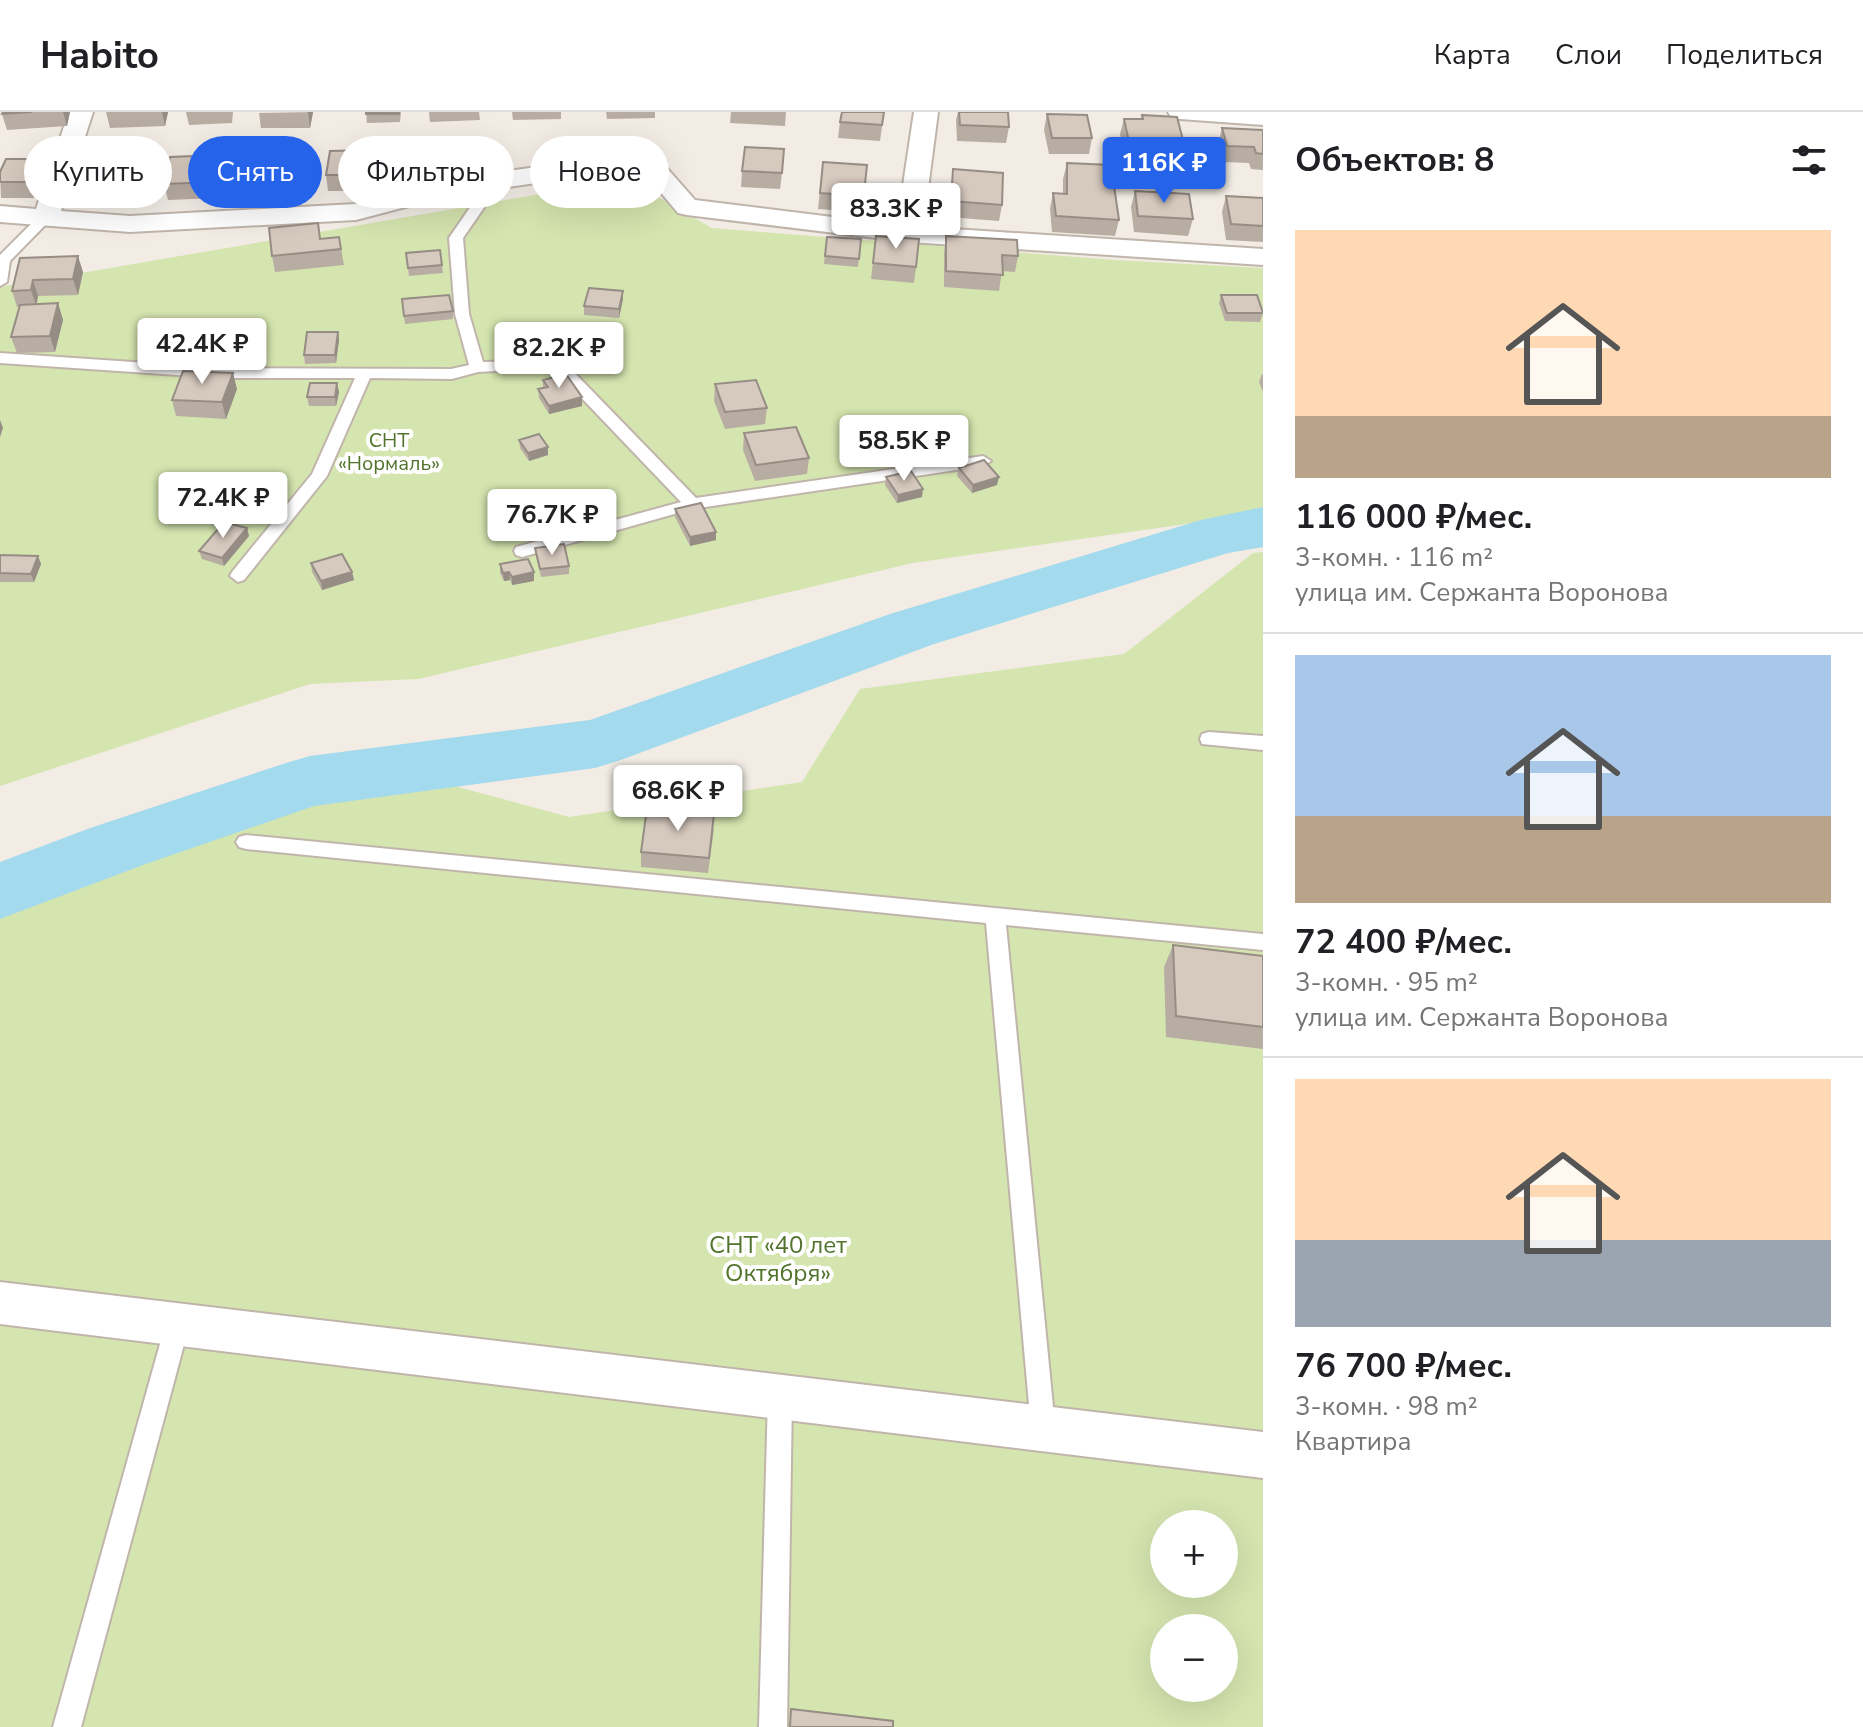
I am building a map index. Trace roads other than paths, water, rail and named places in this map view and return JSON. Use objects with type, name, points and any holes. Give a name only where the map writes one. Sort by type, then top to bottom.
[{"type":"street","points":[[46,217],[81,112]]},
{"type":"street","points":[[909,234],[926,112]]},
{"type":"street","points":[[1180,112],[1263,118]]},
{"type":"street","points":[[514,178],[630,162],[656,171],[687,207],[909,234],[1263,257]]},
{"type":"street","points":[[0,214],[130,224],[356,212],[371,208]]},
{"type":"street","points":[[0,1303],[1263,1455]]},
{"type":"lane","points":[[477,208],[456,238],[462,314],[477,367]]},
{"type":"lane","points":[[0,282],[1,260],[46,217]]},
{"type":"lane","points":[[0,358],[222,373],[452,374],[477,367],[557,363],[692,504]]},
{"type":"lane","points":[[238,576],[319,476],[364,374]]},
{"type":"lane","points":[[522,551],[692,504],[983,461]]},
{"type":"lane","points":[[1209,739],[1263,743]]},
{"type":"lane","points":[[246,842],[1263,942]]},
{"type":"lane","points":[[995,914],[1043,1427]]},
{"type":"lane","points":[[67,1727],[177,1326]]},
{"type":"lane","points":[[773,1727],[780,1396]]},
{"type":"waterway","points":[[0,891],[118,846],[310,781],[595,744],[912,629],[1222,534],[1263,527]]},
{"type":"park label","name":"СНТ «Нормаль»","points":[[389,452]]},
{"type":"park label","name":"СНТ «40 лет Октября»","points":[[778,1259]]}]
